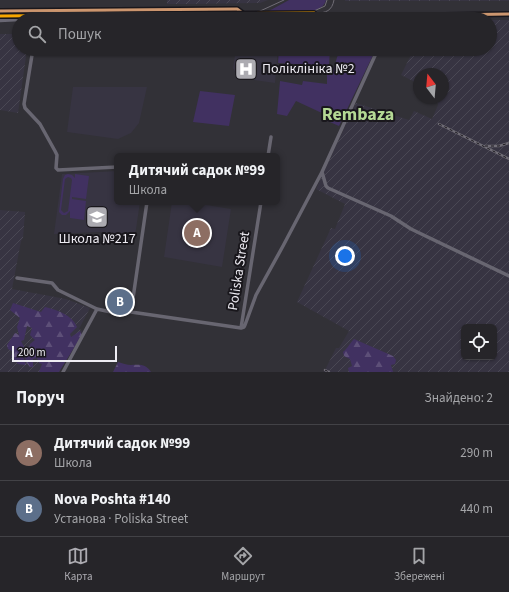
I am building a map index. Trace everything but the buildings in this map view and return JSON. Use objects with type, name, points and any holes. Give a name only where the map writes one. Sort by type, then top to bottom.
[{"type":"main road","points":[[0,11],[238,9],[242,12]]},
{"type":"main road","points":[[497,14],[509,14]]},
{"type":"main road","points":[[0,20],[12,20]]},
{"type":"street","points":[[32,56],[24,104],[40,124],[56,151],[56,168],[58,170],[114,167]]},
{"type":"street","points":[[241,328],[244,327],[256,295],[322,172],[375,56]]},
{"type":"street","points":[[269,153],[272,137]]},
{"type":"street","points":[[322,172],[328,188],[391,216],[412,229],[509,276]]},
{"type":"street","points":[[131,312],[147,205]]},
{"type":"street","name":"Poliska Street","points":[[17,278],[52,283],[58,290],[97,309],[111,312],[131,312],[241,328],[261,205]]},
{"type":"street","points":[[63,372],[97,309]]},
{"type":"shaded area","points":[[167,0],[268,0],[260,3],[167,4]]},
{"type":"shaded area","points":[[509,0],[509,1],[345,1]]},
{"type":"shaded area","points":[[497,20],[509,20],[509,372],[324,372],[336,348],[339,348],[349,331],[297,302],[331,228],[335,229],[345,204],[316,189],[356,103],[409,120],[414,111],[432,119],[438,104],[449,104],[449,68],[413,68],[413,81],[401,75],[410,56],[497,56]]},
{"type":"shaded area","points":[[0,34],[12,34],[12,56],[26,56],[18,113],[0,110]]},
{"type":"shaded area","points":[[235,56],[277,56],[275,83],[239,78],[233,68]]},
{"type":"shaded area","points":[[73,87],[147,87],[139,123],[131,133],[118,139],[67,132]]},
{"type":"shaded area","name":"Школа №217","points":[[114,171],[114,205],[140,205],[135,236],[99,232],[54,234],[62,174]]},
{"type":"shaded area","points":[[172,205],[206,205],[231,209],[222,267],[164,257]]},
{"type":"shaded area","points":[[0,210],[25,212],[23,238],[21,241],[12,289],[66,299],[90,308],[79,329],[83,331],[57,372],[0,372]]},
{"type":"green space","points":[[289,0],[326,0],[320,8],[316,10],[267,12]]},
{"type":"green space","points":[[278,56],[330,56],[329,66],[278,63]]},
{"type":"green space","points":[[337,56],[373,56],[339,126],[323,119],[324,114],[296,101],[287,116],[277,114],[280,81],[302,85],[303,81],[327,84],[327,73],[333,71]]},
{"type":"green space","points":[[200,91],[235,95],[229,126],[193,122]]},
{"type":"green space","points":[[75,174],[89,176],[86,199],[72,197],[72,199],[86,201],[84,220],[70,218],[70,211],[66,215],[62,215],[59,212],[63,179],[65,175],[72,175],[75,178]],"holes":[[[68,177],[71,178],[68,211],[64,213],[61,210],[65,179]]]},
{"type":"green space","points":[[13,303],[41,312],[45,307],[55,310],[68,316],[75,323],[77,327],[70,334],[71,337],[80,331],[82,335],[59,372],[39,372],[42,364],[39,363],[37,358],[33,359],[33,367],[30,367],[26,362],[24,352],[29,350],[30,344],[35,340],[30,335],[32,328],[27,326],[24,340],[21,341],[24,347],[21,350],[26,365],[18,364],[11,356],[13,354],[12,351],[8,349],[7,345],[15,333],[19,335],[17,327],[20,318],[10,310]]},
{"type":"green space","points":[[354,339],[393,356],[396,360],[395,364],[391,365],[393,372],[349,372],[348,368],[352,366],[350,359],[344,356],[343,352]]},
{"type":"green space","points":[[118,362],[129,365],[144,366],[151,372],[113,372]]},
{"type":"tram line","points":[[258,12],[284,0]]},
{"type":"tram line","points":[[294,12],[314,11],[325,6],[327,0]]},
{"type":"tram line","points":[[326,12],[332,7],[334,0]]},
{"type":"railway","points":[[439,124],[509,159]]},
{"type":"railway","points":[[485,146],[499,146],[509,143]]},
{"type":"railway","points":[[325,370],[329,372]]},
{"type":"transit line","points":[[0,11],[237,9],[241,12]]},
{"type":"transit line","points":[[497,14],[509,14]]},
{"type":"transit line","points":[[0,16],[12,16]]},
{"type":"transit line","points":[[0,16],[12,16]]},
{"type":"place","name":"Поліклініка №2","points":[[246,69]]},
{"type":"place","name":"Школа №217","points":[[97,217]]},
{"type":"place","name":"Дитячий садок №99","points":[[197,233]]},
{"type":"place","name":"Nova Poshta #140","points":[[120,302]]},
{"type":"district","name":"Rembaza","points":[[358,114]]}]
